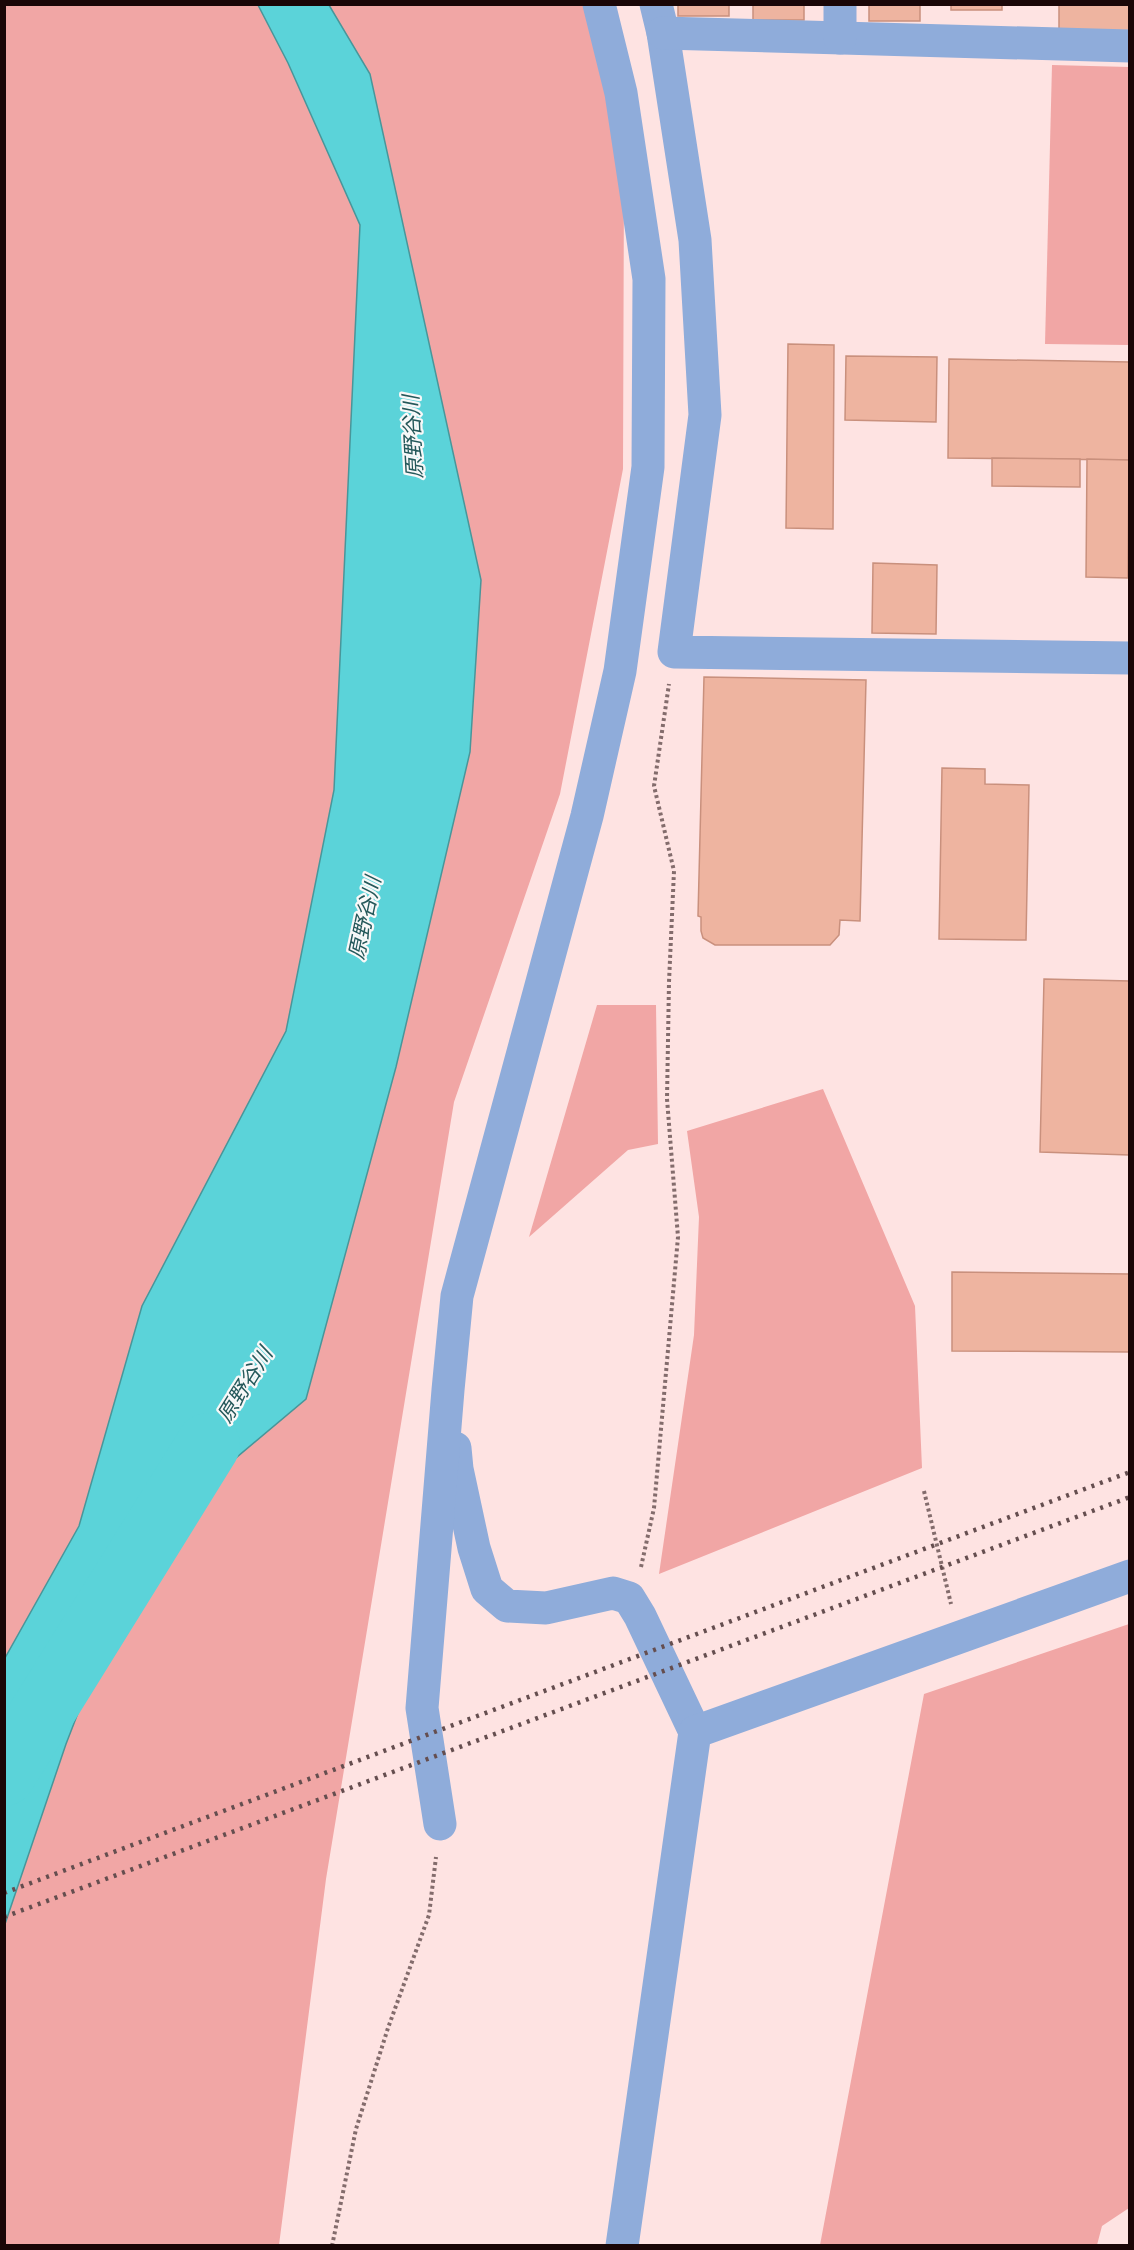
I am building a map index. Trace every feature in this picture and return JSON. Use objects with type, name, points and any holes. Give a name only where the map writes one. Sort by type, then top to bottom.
[{"type":"street","points":[[440,1824],[422,1708],[457,1296],[587,816],[620,671],[648,467],[649,279],[621,93],[599,4]]},
{"type":"street","points":[[840,4],[840,38]]},
{"type":"street","points":[[1130,46],[840,38],[660,19],[695,240],[705,415],[674,652],[1130,658]]},
{"type":"street","points":[[448,1390],[457,1469],[474,1548],[487,1589],[507,1606],[546,1608],[613,1593],[629,1598],[640,1616],[695,1732],[622,2246]]},
{"type":"street","points":[[695,1732],[1130,1576]]},
{"type":"path","points":[[629,1598],[643,1561],[654,1508],[678,1237],[667,1099],[674,872],[654,786],[674,652]]},
{"type":"path","points":[[924,1491],[959,1637]]},
{"type":"path","points":[[332,2246],[356,2129],[388,2028],[429,1915],[440,1824]]},
{"type":"shaded area","points":[[5,5],[586,5],[624,170],[623,469],[560,794],[454,1102],[326,1879],[279,2245],[5,2246]]},
{"type":"shaded area","points":[[1052,65],[1129,67],[1129,345],[1045,344]]},
{"type":"shaded area","points":[[597,1005],[656,1005],[658,1144],[628,1150],[529,1237]]},
{"type":"shaded area","points":[[823,1089],[915,1306],[922,1468],[659,1574],[694,1335],[699,1217],[687,1131]]},
{"type":"shaded area","points":[[1129,1624],[1129,2208],[1102,2226],[1097,2245],[820,2245],[924,1694]]},
{"type":"water","points":[[258,5],[329,5],[370,74],[481,580],[470,752],[396,1067],[306,1399],[148,1532],[66,1744],[5,1924],[5,1658],[79,1526],[142,1306],[286,1031],[334,790],[360,225],[288,63]]},
{"type":"building","points":[[678,4],[729,4],[729,16],[678,16]]},
{"type":"building","points":[[753,4],[804,4],[804,20],[753,20]]},
{"type":"building","points":[[869,4],[920,4],[920,21],[869,21]]},
{"type":"building","points":[[951,4],[1002,4],[1002,10],[951,10]]},
{"type":"building","points":[[1059,4],[1130,4],[1130,32],[1059,31]]},
{"type":"building","points":[[788,344],[834,345],[833,529],[786,528]]},
{"type":"building","points":[[846,356],[937,357],[936,422],[845,420]]},
{"type":"building","points":[[949,359],[1130,362],[1129,460],[948,458]]},
{"type":"building","points":[[992,458],[1080,459],[1080,487],[992,486]]},
{"type":"building","points":[[1087,459],[1129,460],[1128,578],[1086,577]]},
{"type":"building","points":[[873,563],[937,565],[936,634],[872,633]]},
{"type":"building","points":[[704,677],[866,680],[860,921],[840,920],[839,935],[830,945],[715,945],[703,938],[701,917],[698,916]]},
{"type":"building","points":[[942,768],[985,769],[985,784],[1029,785],[1026,940],[939,939]]},
{"type":"building","points":[[1044,979],[1130,981],[1129,1155],[1040,1152]]},
{"type":"building","points":[[952,1272],[1130,1274],[1130,1352],[952,1351]]},
{"type":"waterway","name":"原野谷川","points":[[4,1774],[208,1445]]},
{"type":"railway","points":[[4,1893],[1130,1472]]},
{"type":"railway","points":[[4,1917],[1130,1497]]}]
